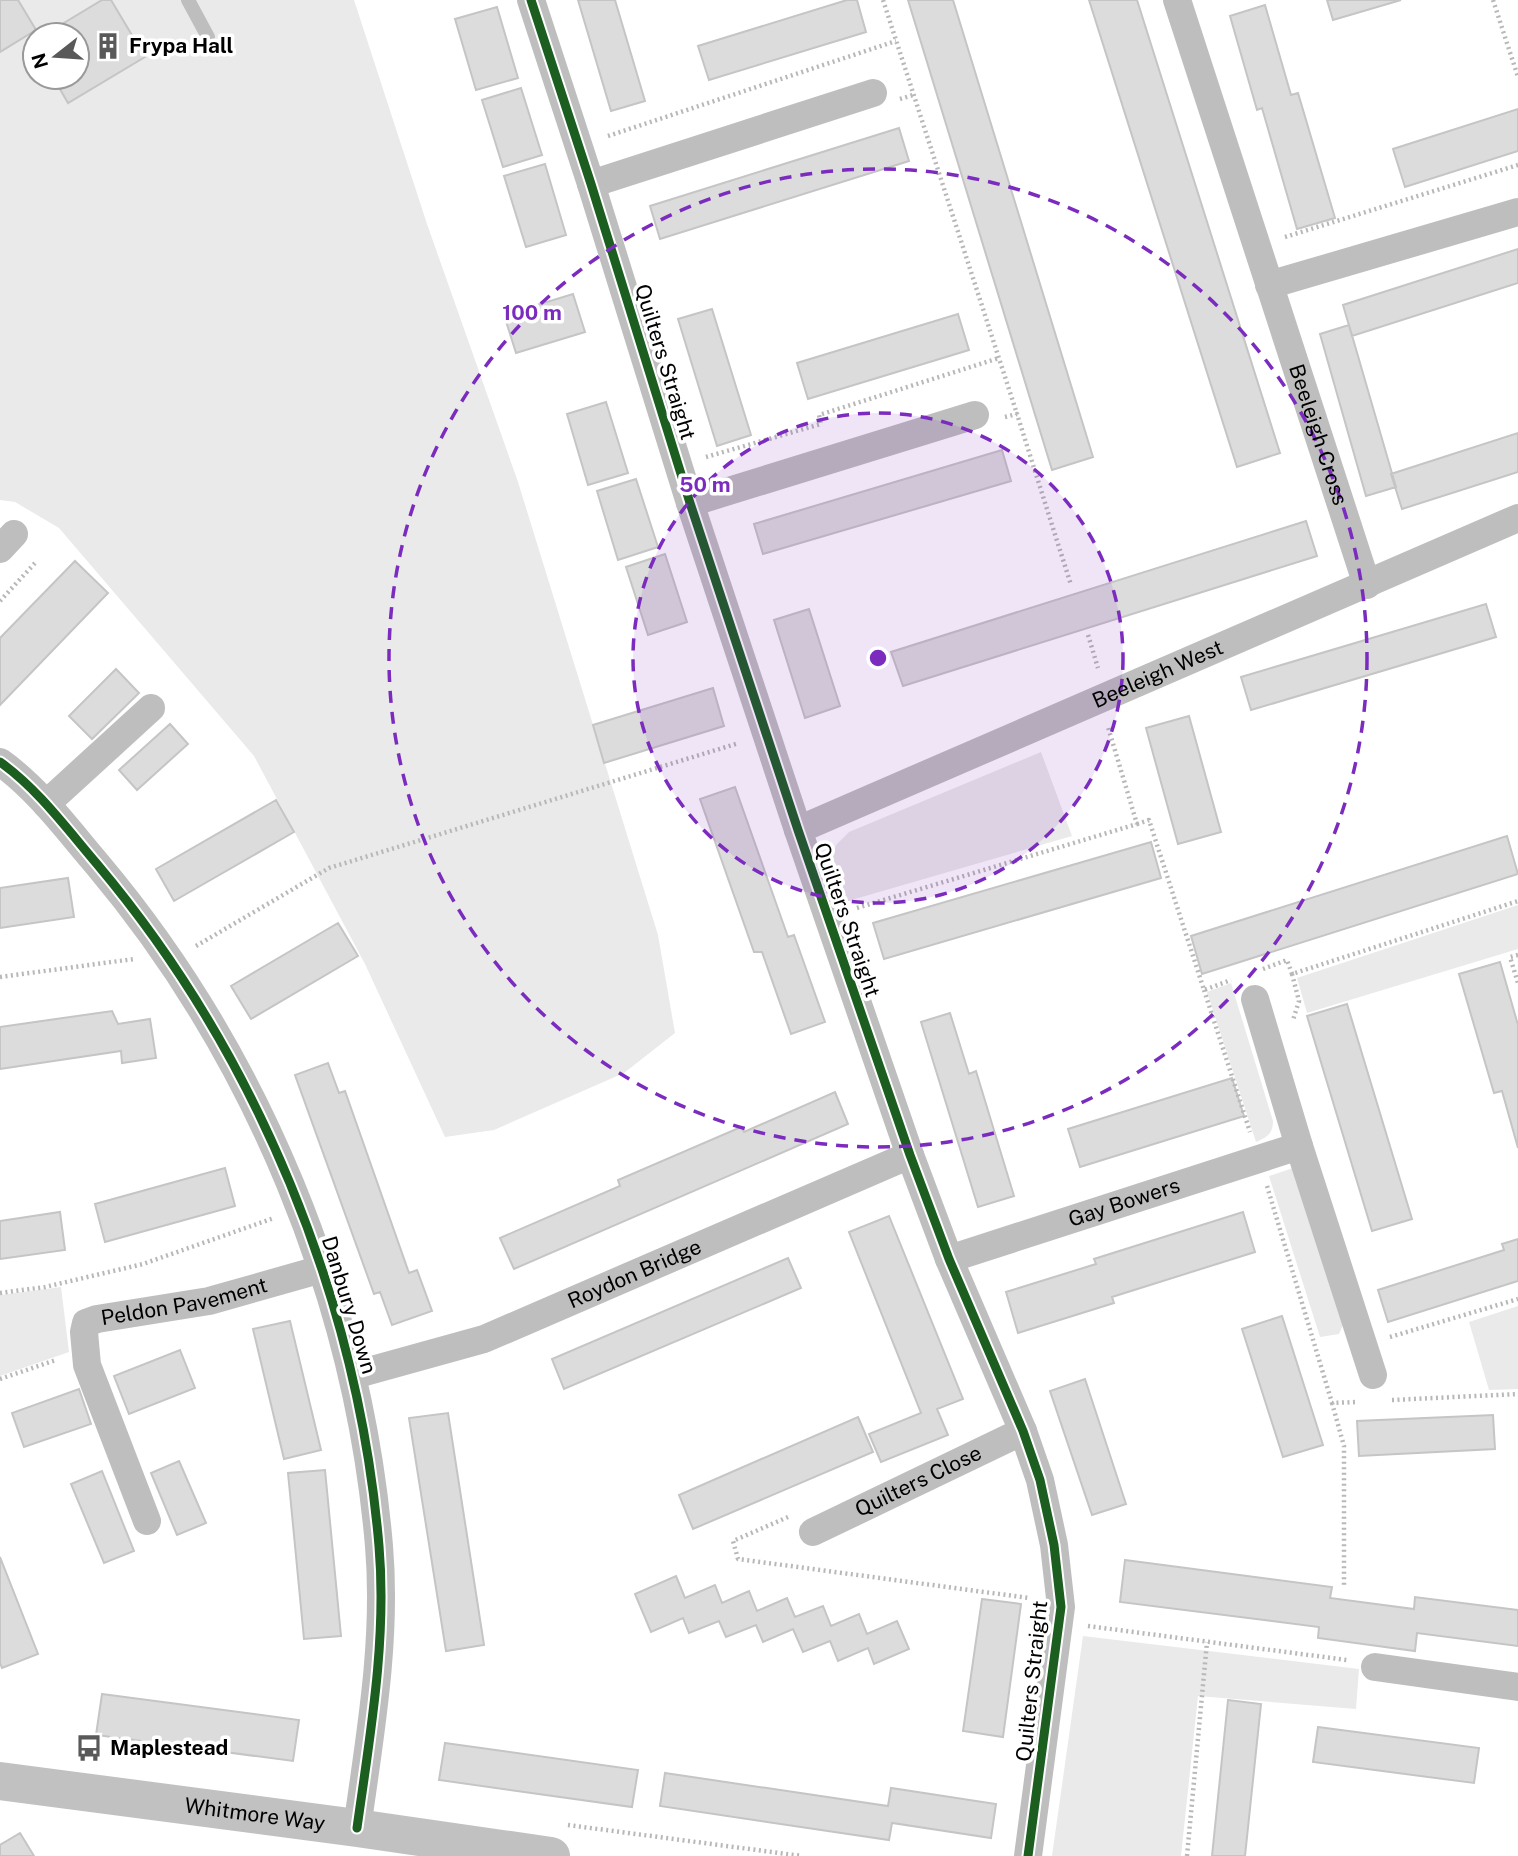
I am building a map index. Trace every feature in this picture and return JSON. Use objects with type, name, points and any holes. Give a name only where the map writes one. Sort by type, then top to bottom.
[{"type":"street","name":"Quilters Straight","points":[[531,0],[690,503],[798,831],[910,1155],[949,1259],[1023,1431],[1040,1480],[1054,1545],[1061,1607],[1028,1856]]},
{"type":"street","name":"Beeleigh Cross","points":[[1177,0],[1367,585]]},
{"type":"street","points":[[591,184],[880,98]]},
{"type":"street","points":[[1269,285],[1518,212]]},
{"type":"street","points":[[690,503],[975,415]]},
{"type":"street","name":"Beeleigh West","points":[[798,831],[1518,518]]},
{"type":"street","points":[[46,804],[151,708]]},
{"type":"street","name":"Danbury Down","points":[[0,762],[16,773],[46,804],[148,929],[206,1015],[269,1137],[322,1269],[354,1375],[370,1465],[379,1549],[380,1622],[377,1678],[357,1828]]},
{"type":"street","points":[[1249,987],[1373,1374]]},
{"type":"street","name":"Gay Bowers","points":[[949,1259],[1299,1146]]},
{"type":"street","name":"Roydon Bridge","points":[[354,1375],[484,1339],[910,1155]]},
{"type":"street","name":"Peldon Pavement","points":[[147,1521],[87,1365],[84,1332],[86,1323],[209,1301],[322,1269]]},
{"type":"street","name":"Quilters Close","points":[[804,1523],[1023,1431]]},
{"type":"street","points":[[1366,1664],[1518,1687]]},
{"type":"street","name":"Whitmore Way","points":[[0,1782],[357,1828],[553,1840]]},
{"type":"lane","points":[[188,0],[208,37]]},
{"type":"path","points":[[883,0],[1071,585]]},
{"type":"path","points":[[1493,0],[1518,77]]},
{"type":"path","points":[[606,137],[896,41]]},
{"type":"path","points":[[880,98],[914,95]]},
{"type":"path","points":[[1280,238],[1518,165]]},
{"type":"path","points":[[695,461],[821,424],[820,415],[999,358]]},
{"type":"path","points":[[1003,418],[1017,414]]},
{"type":"path","points":[[0,601],[36,564]]},
{"type":"path","points":[[1088,635],[1099,671]]},
{"type":"path","points":[[1105,718],[1138,824]]},
{"type":"path","points":[[186,952],[328,868],[746,741]]},
{"type":"path","points":[[844,912],[1149,820],[1250,1132]]},
{"type":"path","points":[[1292,974],[1518,901]]},
{"type":"path","points":[[1518,955],[1510,957],[1518,983]]},
{"type":"path","points":[[0,977],[135,959]]},
{"type":"path","points":[[1204,990],[1232,979],[1249,987],[1287,960],[1299,1001],[1291,1024]]},
{"type":"path","points":[[1265,1178],[1344,1446],[1344,1587]]},
{"type":"path","points":[[0,1293],[45,1287],[143,1264],[284,1215]]},
{"type":"path","points":[[1380,1340],[1518,1299]]},
{"type":"path","points":[[0,1380],[58,1359]]},
{"type":"path","points":[[1385,1401],[1518,1394]]},
{"type":"path","points":[[1332,1403],[1358,1402]]},
{"type":"path","points":[[804,1523],[733,1541],[738,1559],[1030,1598]]},
{"type":"path","points":[[1077,1625],[1366,1664]]},
{"type":"path","points":[[1187,1856],[1207,1642]]},
{"type":"path","points":[[553,1840],[802,1856]]},
{"type":"shaded area","points":[[0,0],[354,0],[427,224],[518,482],[658,935],[675,1033],[624,1073],[494,1130],[445,1137],[365,964],[254,756],[59,528],[15,502],[0,500]]},
{"type":"shaded area","points":[[1041,752],[1072,836],[848,901],[832,859],[836,845],[849,832]]},
{"type":"shaded area","points":[[1518,905],[1518,949],[1307,1013],[1297,978]]},
{"type":"shaded area","points":[[1231,983],[1273,1121],[1269,1134],[1256,1142],[1207,992]]},
{"type":"shaded area","points":[[1293,1168],[1343,1325],[1339,1334],[1320,1337],[1269,1176]]},
{"type":"shaded area","points":[[61,1287],[69,1352],[0,1376],[0,1295]]},
{"type":"shaded area","points":[[1518,1306],[1518,1389],[1489,1390],[1469,1322]]},
{"type":"shaded area","points":[[1083,1636],[1359,1669],[1356,1709],[1198,1696],[1181,1856],[1052,1856]]},
{"type":"building","points":[[0,0],[18,0],[31,21],[21,21],[21,39],[0,52]]},
{"type":"building","name":"Frypa Hall","points":[[102,0],[111,0],[145,57],[91,89],[91,21],[67,21]]},
{"type":"building","points":[[578,0],[615,0],[645,101],[611,111]]},
{"type":"building","points":[[847,0],[857,0],[866,32],[709,80],[698,46]]},
{"type":"building","points":[[908,0],[953,0],[1093,457],[1052,470]]},
{"type":"building","points":[[1089,0],[1137,0],[1280,453],[1237,467]]},
{"type":"building","points":[[1327,0],[1401,0],[1333,20]]},
{"type":"building","points":[[1265,5],[1291,95],[1298,93],[1335,218],[1297,229],[1262,108],[1257,110],[1230,16]]},
{"type":"building","points":[[497,7],[518,78],[476,90],[455,19]]},
{"type":"building","points":[[521,88],[542,155],[503,167],[482,100]]},
{"type":"building","name":"Frypa Hall","points":[[61,91],[88,91],[68,103]]},
{"type":"building","points":[[1518,109],[1518,151],[1405,187],[1393,149]]},
{"type":"building","points":[[899,128],[909,161],[660,239],[650,206]]},
{"type":"building","points":[[545,164],[566,235],[526,247],[504,176]]},
{"type":"building","points":[[1518,249],[1518,283],[1352,336],[1343,305]]},
{"type":"building","points":[[573,294],[585,332],[516,353],[504,315]]},
{"type":"building","points":[[712,309],[751,435],[717,446],[678,319]]},
{"type":"building","points":[[958,314],[969,350],[808,399],[797,363]]},
{"type":"building","points":[[1349,325],[1396,487],[1366,496],[1320,334]]},
{"type":"building","points":[[606,402],[628,473],[588,485],[567,414]]},
{"type":"building","points":[[1518,433],[1518,472],[1402,509],[1391,474]]},
{"type":"building","points":[[1002,450],[1011,481],[763,554],[754,524]]},
{"type":"building","points":[[636,479],[658,547],[618,560],[597,491]]},
{"type":"building","points":[[1306,521],[1317,556],[903,686],[891,652]]},
{"type":"building","points":[[665,554],[687,622],[648,635],[626,567]]},
{"type":"building","points":[[75,561],[108,593],[0,705],[0,638]]},
{"type":"building","points":[[1486,604],[1496,637],[1251,710],[1241,677]]},
{"type":"building","points":[[809,609],[840,706],[805,718],[774,620]]},
{"type":"building","points":[[116,669],[139,693],[92,739],[69,716]]},
{"type":"building","points":[[713,688],[724,726],[604,763],[593,725]]},
{"type":"building","points":[[1189,716],[1221,832],[1178,844],[1146,728]]},
{"type":"building","points":[[170,724],[188,744],[137,790],[119,770]]},
{"type":"building","points":[[735,787],[788,937],[794,935],[825,1022],[791,1034],[762,952],[754,952],[700,799]]},
{"type":"building","points":[[276,800],[294,832],[174,901],[156,869]]},
{"type":"building","points":[[1507,836],[1518,874],[1202,974],[1191,936]]},
{"type":"building","points":[[1151,842],[1161,878],[884,959],[873,923]]},
{"type":"building","points":[[68,878],[74,917],[0,928],[0,888]]},
{"type":"building","points":[[338,923],[358,956],[251,1019],[231,986]]},
{"type":"building","points":[[1500,962],[1518,1025],[1518,1148],[1502,1091],[1494,1093],[1459,974]]},
{"type":"building","points":[[1347,1004],[1412,1219],[1372,1231],[1307,1016]]},
{"type":"building","points":[[112,1011],[118,1024],[150,1019],[156,1058],[122,1063],[121,1051],[0,1069],[0,1027]]},
{"type":"building","points":[[950,1013],[969,1074],[976,1071],[1014,1196],[978,1207],[921,1022]]},
{"type":"building","points":[[328,1063],[339,1093],[345,1091],[409,1273],[417,1270],[432,1311],[392,1325],[380,1292],[374,1294],[295,1075]]},
{"type":"building","points":[[1232,1078],[1244,1116],[1080,1167],[1068,1129]]},
{"type":"building","points":[[835,1092],[848,1124],[514,1269],[500,1238],[620,1186],[618,1180],[741,1127],[744,1132]]},
{"type":"building","points":[[225,1168],[235,1206],[105,1242],[95,1204]]},
{"type":"building","points":[[60,1212],[65,1250],[0,1259],[0,1221]]},
{"type":"building","points":[[1243,1212],[1255,1252],[1112,1297],[1114,1303],[1018,1333],[1006,1292],[1096,1264],[1094,1259]]},
{"type":"building","points":[[889,1216],[963,1399],[937,1409],[948,1435],[881,1462],[869,1434],[921,1413],[849,1232]]},
{"type":"building","points":[[1518,1239],[1518,1281],[1388,1322],[1378,1290],[1504,1250],[1502,1244]]},
{"type":"building","points":[[788,1258],[801,1288],[564,1389],[552,1359]]},
{"type":"building","points":[[1282,1316],[1323,1445],[1283,1457],[1242,1329]]},
{"type":"building","points":[[290,1321],[321,1450],[284,1459],[253,1329]]},
{"type":"building","points":[[180,1350],[195,1388],[129,1414],[114,1376]]},
{"type":"building","points":[[1085,1379],[1126,1504],[1092,1515],[1050,1391]]},
{"type":"building","points":[[79,1389],[91,1424],[24,1447],[12,1413]]},
{"type":"building","points":[[448,1413],[484,1645],[446,1651],[409,1418]]},
{"type":"building","points":[[1493,1415],[1495,1449],[1359,1456],[1357,1421]]},
{"type":"building","points":[[858,1417],[873,1452],[693,1529],[679,1495]]},
{"type":"building","points":[[179,1461],[206,1523],[177,1535],[151,1473]]},
{"type":"building","points":[[325,1470],[341,1636],[304,1639],[288,1473]]},
{"type":"building","points":[[102,1471],[134,1551],[104,1563],[71,1484]]},
{"type":"building","points":[[0,1557],[38,1654],[2,1668],[0,1663]]},
{"type":"building","points":[[1125,1560],[1332,1587],[1330,1598],[1414,1609],[1415,1597],[1518,1610],[1518,1646],[1417,1633],[1415,1651],[1318,1638],[1319,1627],[1120,1602]]},
{"type":"building","points":[[676,1576],[685,1598],[715,1585],[722,1603],[749,1591],[757,1611],[787,1598],[795,1617],[823,1606],[831,1626],[859,1614],[867,1634],[897,1621],[909,1649],[874,1664],[868,1648],[838,1661],[830,1641],[803,1652],[793,1629],[763,1642],[756,1625],[726,1637],[719,1621],[689,1633],[683,1618],[651,1632],[635,1594]]},
{"type":"building","points":[[982,1599],[1021,1604],[1003,1737],[963,1731]]},
{"type":"building","points":[[102,1694],[299,1720],[293,1761],[96,1735]]},
{"type":"building","points":[[1228,1700],[1261,1704],[1245,1856],[1212,1856]]},
{"type":"building","points":[[1318,1727],[1479,1748],[1474,1783],[1313,1762]]},
{"type":"building","points":[[445,1743],[638,1770],[632,1807],[439,1780]]},
{"type":"building","points":[[665,1773],[888,1806],[891,1788],[996,1804],[991,1838],[892,1823],[889,1840],[660,1806]]},
{"type":"building","points":[[20,1833],[34,1856],[0,1856],[0,1845]]},
{"type":"cycle path","points":[[531,0],[690,503],[798,830],[910,1155],[949,1259],[1023,1431],[1040,1480],[1054,1545],[1061,1607],[1028,1856]]},
{"type":"cycle path","points":[[0,762],[39,797],[97,864],[154,938],[206,1016],[251,1098],[290,1184],[323,1272],[349,1362],[367,1454],[379,1546],[379,1652],[357,1828]]},
{"type":"place","name":"Frypa Hall","points":[[108,46]]},
{"type":"place","name":"Maplestead","points":[[89,1748]]}]
